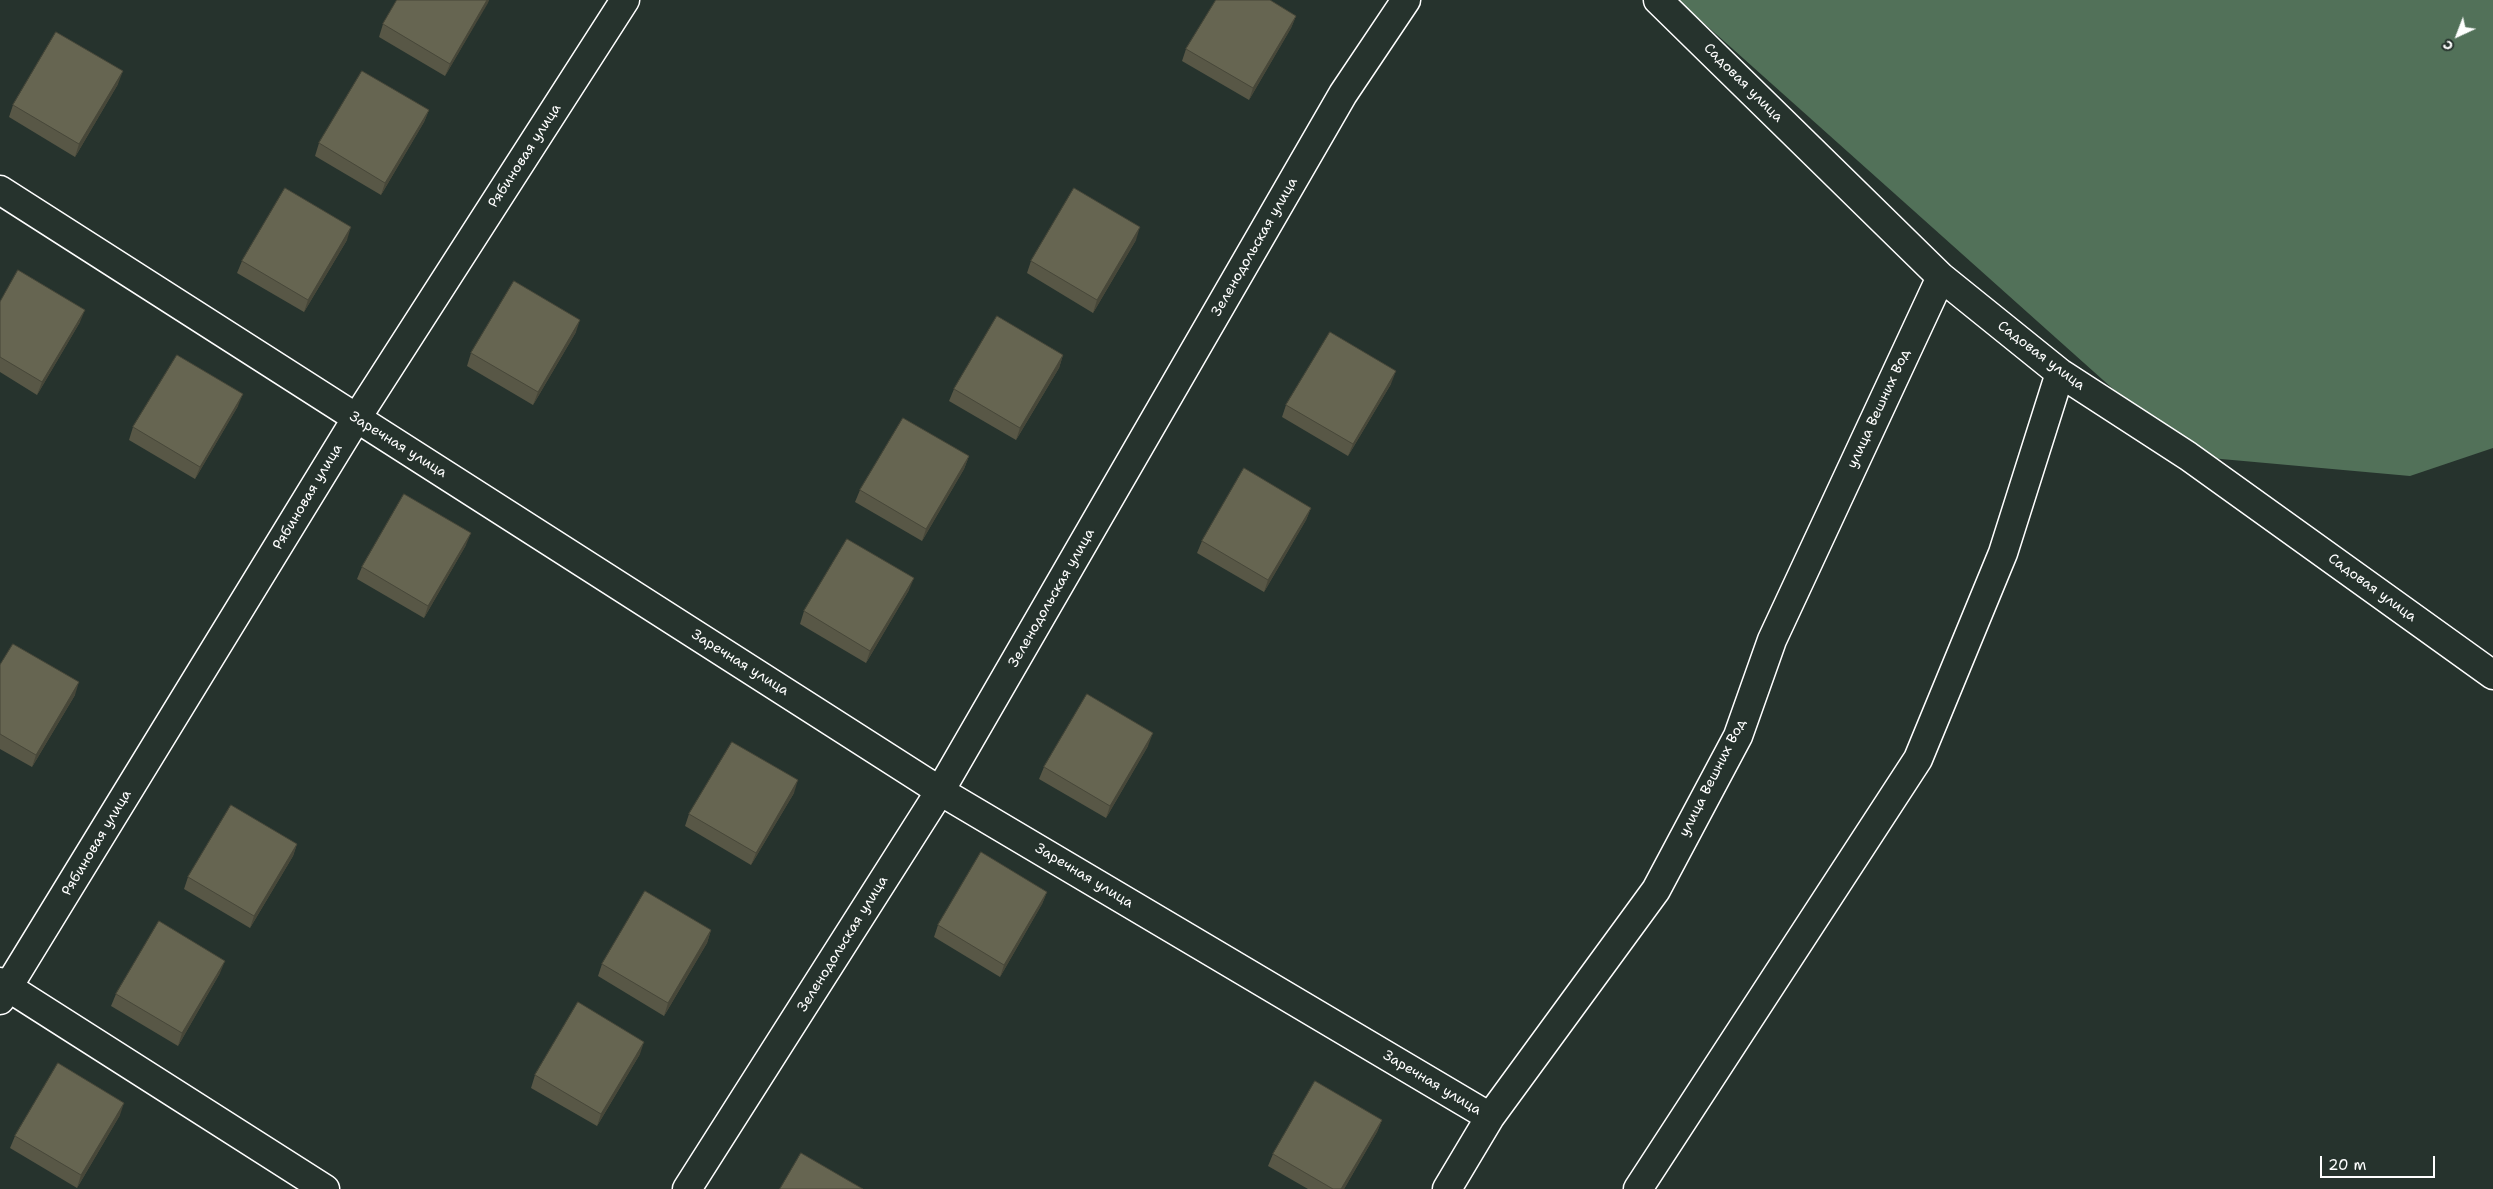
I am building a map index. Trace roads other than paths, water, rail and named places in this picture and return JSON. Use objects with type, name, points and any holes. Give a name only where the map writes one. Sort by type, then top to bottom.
[{"type":"street","name":"Рябиновая улица","points":[[3,990],[356,419],[625,0]]},
{"type":"street","name":"Зеленодольская улица","points":[[687,1189],[940,791],[1343,94],[1406,0]]},
{"type":"street","name":"Садовая улица","points":[[1658,0],[1941,277],[2060,373],[2188,456],[2493,675]]},
{"type":"street","name":"Заречная улица","points":[[0,190],[940,791],[1490,1117]]},
{"type":"street","name":"улица Вешних Вод","points":[[1447,1189],[1490,1117],[1656,890],[1738,736],[1772,640],[1941,277]]},
{"type":"street","points":[[1638,1189],[1918,759],[2003,553],[2060,373]]},
{"type":"street","points":[[3,990],[325,1189]]}]
